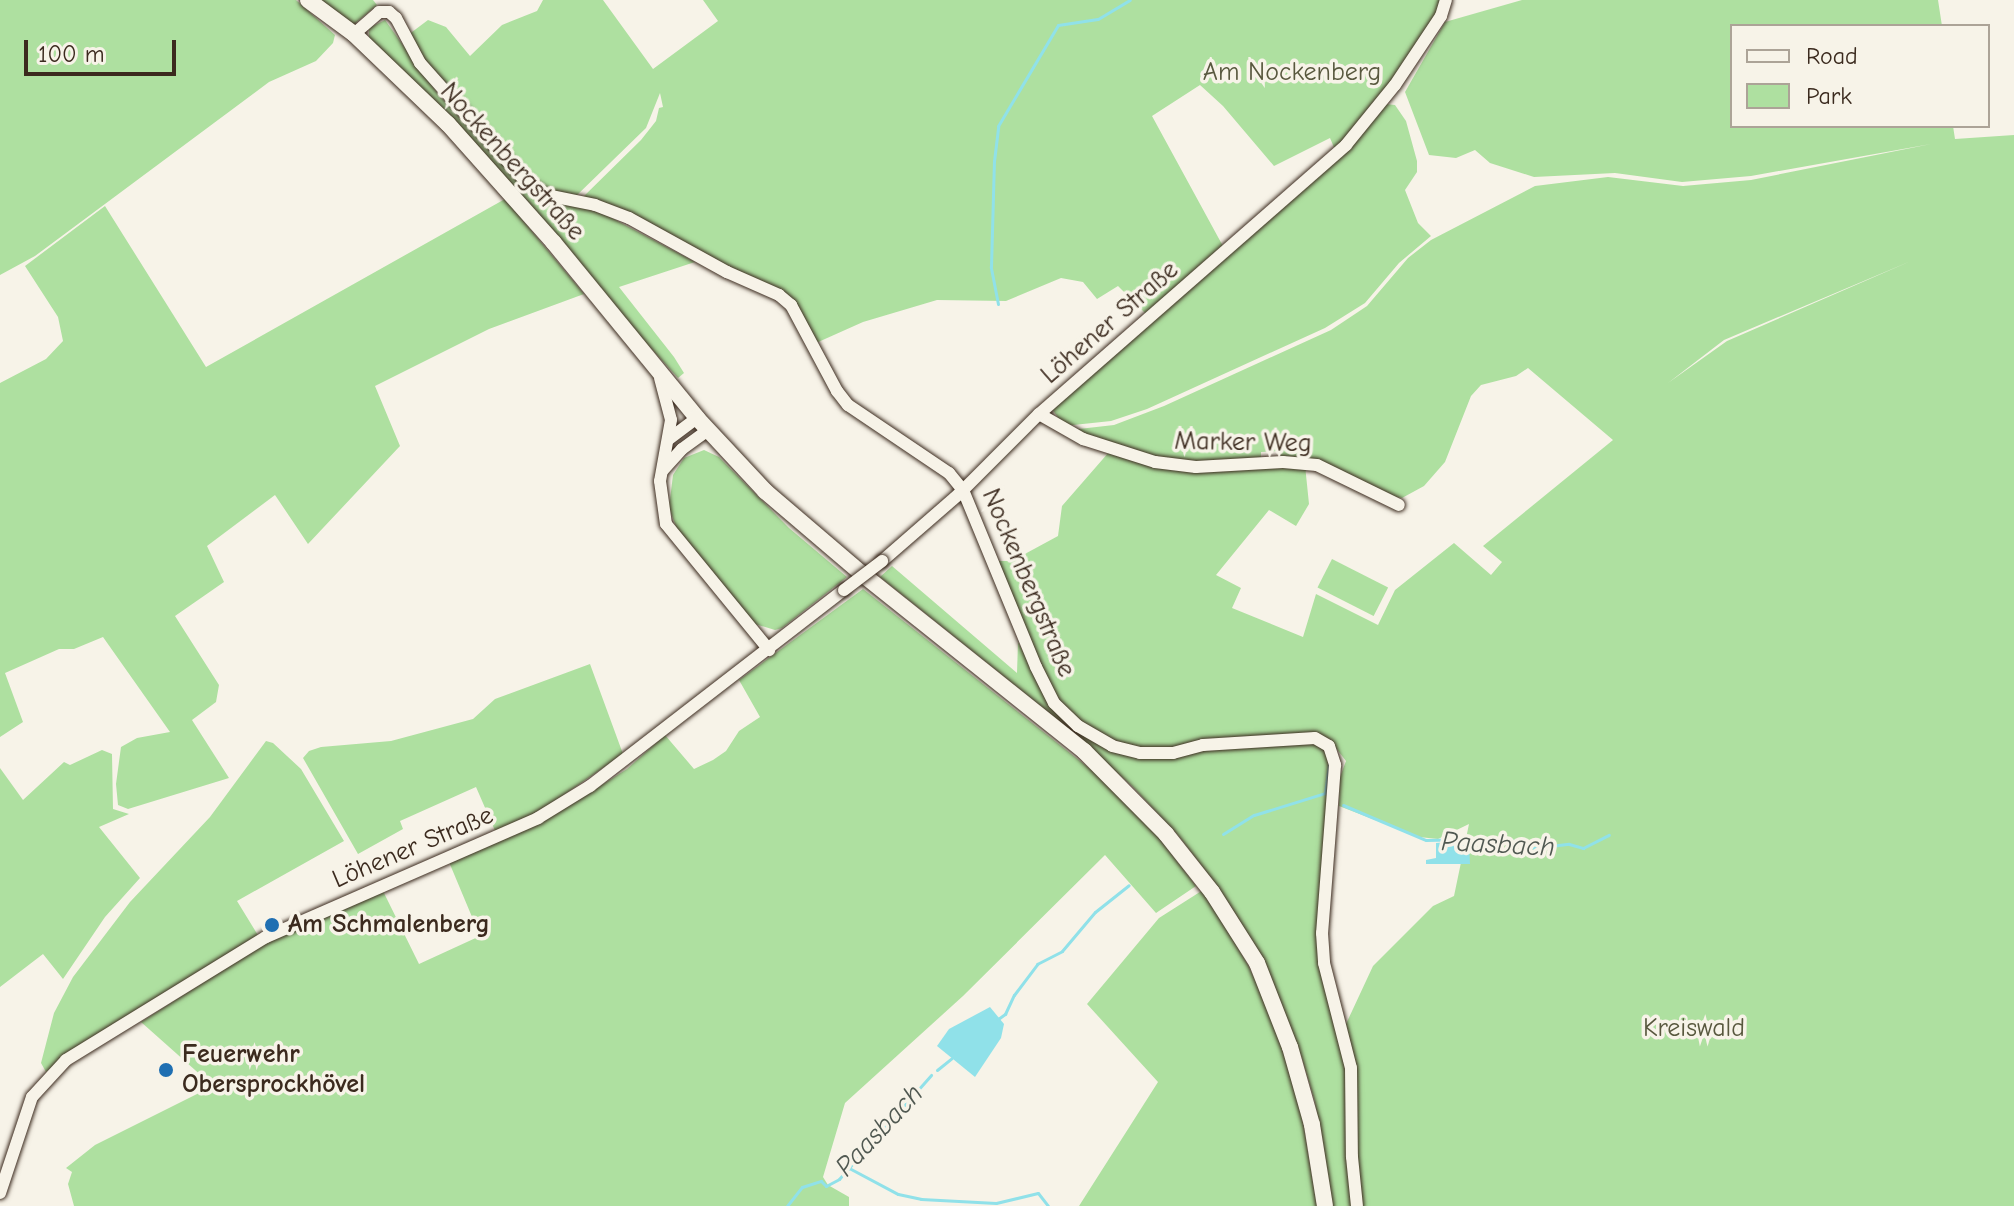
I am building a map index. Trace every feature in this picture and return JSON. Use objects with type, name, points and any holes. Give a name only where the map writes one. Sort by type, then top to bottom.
[{"type":"main road","name":"Nockenbergstraße","points":[[308,0],[354,34],[448,124],[508,190],[703,424],[804,527],[1084,751],[1166,834],[1203,880],[1257,963],[1290,1047],[1312,1125],[1325,1206]]},
{"type":"street","name":"Löhener Straße","points":[[0,1193],[32,1097],[66,1060],[266,937],[538,818],[590,786],[882,561],[963,490],[1039,414],[1346,145],[1395,85],[1441,16],[1446,0]]},
{"type":"street","name":"Nockenbergstraße","points":[[354,34],[379,12],[389,12],[396,18],[420,63],[435,82],[527,183],[546,195],[595,205],[629,218],[727,272],[779,295],[798,314],[837,391],[848,405],[949,473],[963,490],[1036,667],[1054,703],[1078,726],[1112,746],[1140,753],[1173,753],[1203,745],[1315,738],[1333,751],[1335,765],[1322,933],[1324,963],[1351,1068],[1352,1157],[1357,1206]]},
{"type":"street","points":[[658,370],[670,409],[669,439],[663,454],[661,503],[666,524],[769,650]]},
{"type":"street","name":"Marker Weg","points":[[1039,414],[1083,439],[1155,462],[1196,467],[1283,462],[1317,465],[1399,505]]},
{"type":"street","points":[[669,439],[703,424]]},
{"type":"street","points":[[663,470],[703,424]]},
{"type":"green space","points":[[0,0],[296,0],[335,35],[333,43],[316,61],[269,82],[35,256],[0,275]]},
{"type":"green space","points":[[320,0],[373,0],[377,5],[352,26]]},
{"type":"green space","name":"Am Nockenberg","points":[[543,0],[603,0],[653,69],[718,21],[703,0],[1442,0],[1437,15],[1377,102],[1336,152],[1330,138],[1274,166],[1223,106],[1200,85],[1152,116],[1224,248],[1147,315],[1118,286],[1097,299],[1083,282],[1061,278],[1006,301],[937,300],[863,322],[816,343],[801,313],[581,199],[656,121],[659,108],[663,107],[660,93],[646,128],[574,198],[546,191],[528,179],[428,69],[408,35],[428,20],[446,27],[470,56],[502,25],[537,11]]},
{"type":"green space","name":"Kreiswald","points":[[1522,0],[1938,0],[1942,24],[1730,24],[1730,128],[1953,128],[1955,139],[2014,135],[2014,1206],[1360,1206],[1356,1174],[1356,1067],[1346,1024],[1373,966],[1433,906],[1454,896],[1469,824],[1438,839],[1419,837],[1339,806],[1340,777],[1346,761],[1332,743],[1318,736],[1202,742],[1170,751],[1141,750],[1096,733],[1080,723],[1057,700],[995,561],[1012,561],[1058,536],[1062,506],[1109,452],[1183,469],[1305,465],[1309,504],[1296,526],[1269,510],[1216,575],[1241,588],[1232,608],[1303,637],[1316,594],[1378,625],[1395,590],[1454,543],[1491,575],[1502,562],[1483,546],[1613,440],[1528,368],[1516,376],[1481,385],[1471,396],[1445,462],[1424,486],[1402,498],[1381,494],[1321,463],[1281,460],[1280,451],[1261,452],[1261,462],[1174,463],[1111,448],[1070,430],[1114,425],[1164,406],[1331,330],[1367,306],[1408,258],[1431,240],[1535,186],[1608,177],[1683,186],[1751,180],[1931,144],[1751,176],[1682,182],[1615,173],[1534,177],[1490,163],[1475,150],[1456,158],[1429,155],[1405,92],[1445,22]],"holes":[[[1911,261],[1727,341],[1668,383],[1724,340]]]},
{"type":"green space","points":[[385,20],[438,94],[520,184],[608,216],[695,262],[619,287],[674,357],[684,373],[678,378],[369,38],[369,28]]},
{"type":"green space","points":[[1385,104],[1395,105],[1406,121],[1417,172],[1405,190],[1418,223],[1431,236],[1399,263],[1365,303],[1325,328],[1147,409],[1111,421],[1064,426],[1052,409]]},
{"type":"green space","points":[[505,199],[584,294],[489,329],[375,386],[400,446],[308,544],[275,495],[207,546],[224,582],[175,616],[219,685],[216,702],[192,720],[229,778],[128,809],[118,805],[116,784],[121,747],[137,738],[170,732],[103,637],[74,649],[59,649],[5,673],[23,722],[0,737],[0,383],[46,359],[63,341],[58,317],[25,266],[105,206],[206,367]]},
{"type":"green space","points":[[704,450],[719,457],[789,528],[847,577],[782,628],[775,630],[755,624],[677,529],[669,508],[673,475],[684,458]]},
{"type":"green space","points":[[1332,559],[1388,588],[1374,616],[1317,588]]},
{"type":"green space","points":[[892,566],[1017,673],[1018,642],[1050,704],[1133,756],[1169,758],[1203,749],[1310,741],[1323,746],[1332,764],[1319,925],[1346,1075],[1351,1206],[1332,1206],[1315,1102],[1302,1058],[1254,944],[1218,887],[1178,835],[1132,786],[1058,720],[880,577]]},
{"type":"green space","points":[[863,589],[1094,772],[1156,834],[1196,886],[1156,913],[1105,855],[963,996],[845,1103],[823,1177],[828,1185],[849,1197],[849,1206],[74,1206],[68,1184],[72,1172],[66,1168],[95,1145],[213,1086],[141,1022],[264,944],[383,891],[419,964],[480,936],[449,862],[559,812],[627,769],[665,735],[694,769],[713,760],[726,751],[739,731],[760,717],[739,680]]},
{"type":"green space","points":[[590,664],[623,754],[536,814],[496,833],[476,787],[400,821],[403,829],[358,854],[303,758],[309,751],[321,747],[391,741],[473,719],[495,699]]},
{"type":"green space","points":[[266,741],[273,743],[301,769],[344,841],[237,901],[259,937],[64,1056],[46,1072],[41,1063],[54,1013],[73,977],[130,902],[210,817]]},
{"type":"green space","points":[[102,750],[112,754],[113,809],[129,814],[99,827],[140,878],[105,917],[63,979],[43,954],[0,987],[0,768],[23,800],[64,762],[70,765]]},
{"type":"green space","points":[[1203,890],[1248,965],[1270,1012],[1300,1104],[1317,1206],[1079,1206],[1158,1082],[1087,1004],[1159,918]]},
{"type":"water","points":[[1436,843],[1469,843],[1470,864],[1426,864],[1426,860],[1436,858]]},
{"type":"water","points":[[990,1007],[1004,1024],[1001,1038],[975,1077],[937,1046],[949,1029]]},
{"type":"waterway","points":[[998,304],[991,267],[998,126],[1058,25],[1098,19],[1130,0]]},
{"type":"waterway","name":"Paasbach","points":[[1223,834],[1254,815],[1325,793],[1329,763]]},
{"type":"waterway","name":"Paasbach","points":[[1343,805],[1426,840],[1519,841],[1534,848],[1569,844],[1583,848],[1609,835]]},
{"type":"waterway","name":"Paasbach","points":[[998,1019],[1005,1014],[1014,995],[1037,964],[1062,951],[1095,912],[1129,885]]},
{"type":"waterway","name":"Paasbach","points":[[937,1070],[952,1058]]},
{"type":"waterway","name":"Paasbach","points":[[787,1206],[802,1187],[821,1181],[826,1186],[839,1179],[931,1075]]},
{"type":"waterway","points":[[849,1168],[898,1194],[921,1199],[996,1203],[1038,1193],[1048,1206]]},
{"type":"place","name":"Am Schmalenberg","points":[[272,925]]},
{"type":"place","name":"Feuerwehr Obersprockhövel","points":[[166,1070]]}]
